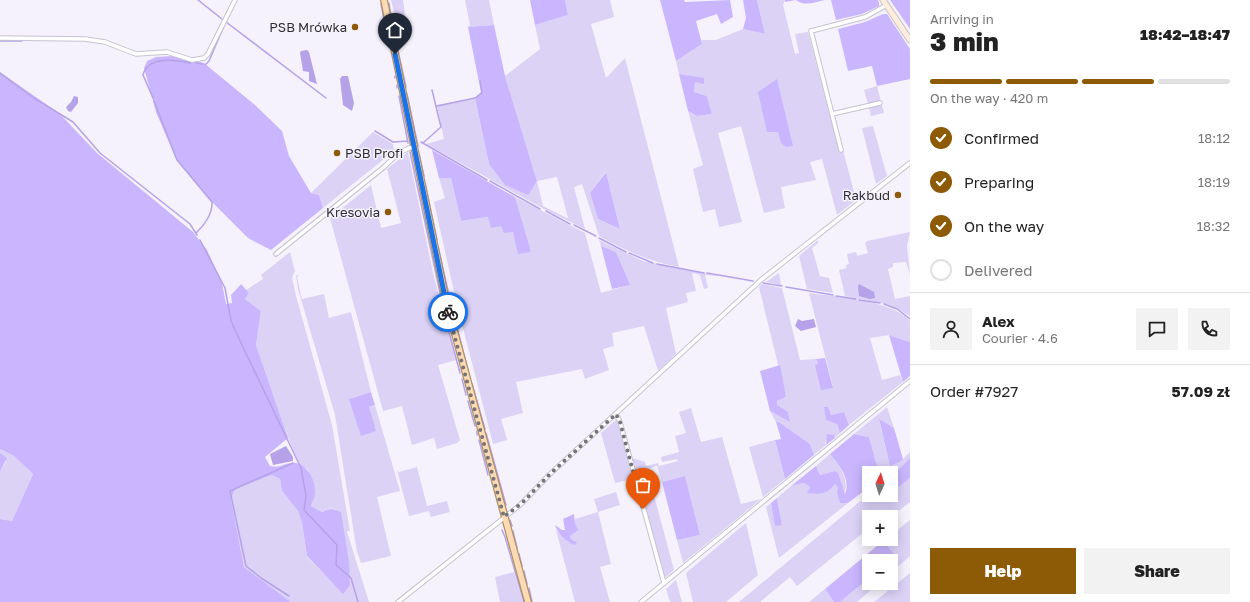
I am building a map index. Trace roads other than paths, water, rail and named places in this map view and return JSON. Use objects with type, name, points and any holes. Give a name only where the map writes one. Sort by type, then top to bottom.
[{"type":"main road","points":[[384,0],[449,314],[528,602]]},
{"type":"street","points":[[0,38],[85,38],[113,44],[136,54],[167,52],[188,59],[200,60],[208,54],[235,0]]},
{"type":"street","points":[[883,0],[910,40]]},
{"type":"street","points":[[842,150],[811,31],[865,17],[887,6]]},
{"type":"street","points":[[832,114],[880,103]]},
{"type":"street","points":[[276,254],[398,154],[405,149],[414,147]]},
{"type":"street","points":[[398,602],[523,502],[550,474],[762,279],[910,163]]},
{"type":"street","points":[[641,602],[910,380]]},
{"type":"street","points":[[616,414],[620,422],[664,583]]},
{"type":"waterway","points":[[198,0],[222,19]]},
{"type":"waterway","points":[[389,3],[391,17]]},
{"type":"waterway","points":[[381,4],[384,19]]},
{"type":"waterway","points":[[226,22],[326,98]]},
{"type":"waterway","points":[[205,65],[209,61],[224,26]]},
{"type":"waterway","points":[[385,29],[386,37]]},
{"type":"waterway","points":[[395,37],[406,87]]},
{"type":"waterway","points":[[0,41],[22,41]]},
{"type":"waterway","points":[[153,98],[143,75],[150,65],[156,62],[170,60],[190,63]]},
{"type":"waterway","points":[[196,63],[202,64]]},
{"type":"waterway","points":[[0,73],[34,98],[73,122],[100,153],[190,224],[197,235]]},
{"type":"waterway","points":[[437,106],[475,98],[482,93],[480,81]]},
{"type":"waterway","points":[[423,143],[441,127],[432,90]]},
{"type":"waterway","points":[[407,94],[418,146]]},
{"type":"waterway","points":[[399,96],[408,143]]},
{"type":"waterway","points":[[154,101],[177,160],[212,202],[211,210],[207,219],[196,233]]},
{"type":"waterway","points":[[375,131],[393,142],[408,141]]},
{"type":"waterway","points":[[421,142],[487,180]]},
{"type":"waterway","points":[[410,152],[447,326]]},
{"type":"waterway","points":[[419,154],[424,176]]},
{"type":"waterway","points":[[490,181],[540,209]]},
{"type":"waterway","points":[[425,183],[437,240]]},
{"type":"waterway","points":[[546,211],[570,224]]},
{"type":"waterway","points":[[574,225],[596,236]]},
{"type":"waterway","points":[[599,238],[626,252]]},
{"type":"waterway","points":[[200,240],[225,288],[231,321],[301,468],[306,496],[304,510],[337,545],[336,565],[351,578],[358,602]]},
{"type":"waterway","points":[[438,246],[470,378]]},
{"type":"waterway","points":[[629,253],[653,263]]},
{"type":"waterway","points":[[657,264],[704,273]]},
{"type":"waterway","points":[[707,273],[753,281]]},
{"type":"waterway","points":[[763,283],[782,286]]},
{"type":"waterway","points":[[786,287],[833,295]]},
{"type":"waterway","points":[[836,296],[856,299]]},
{"type":"waterway","points":[[859,300],[880,303]]},
{"type":"waterway","points":[[884,304],[897,309],[910,319]]},
{"type":"waterway","points":[[449,332],[460,373]]},
{"type":"waterway","points":[[462,379],[466,395]]},
{"type":"waterway","points":[[472,384],[485,429]]},
{"type":"waterway","points":[[468,401],[475,426]]},
{"type":"waterway","points":[[486,433],[506,505]]},
{"type":"waterway","points":[[479,440],[488,475]]},
{"type":"waterway","points":[[289,596],[261,578],[246,566],[230,491],[293,463]]},
{"type":"waterway","points":[[510,520],[512,526]]},
{"type":"waterway","points":[[502,530],[524,602]]},
{"type":"waterway","points":[[513,531],[517,548]]},
{"type":"waterway","points":[[519,554],[522,566]]},
{"type":"waterway","points":[[524,571],[527,584]]},
{"type":"waterway","points":[[529,588],[532,602]]},
{"type":"place","name":"PSB Mrówka","points":[[355,27]]},
{"type":"place","name":"PSB Profi","points":[[337,153]]},
{"type":"place","name":"Rakbud","points":[[898,195]]},
{"type":"place","name":"Kresovia","points":[[388,212]]}]
